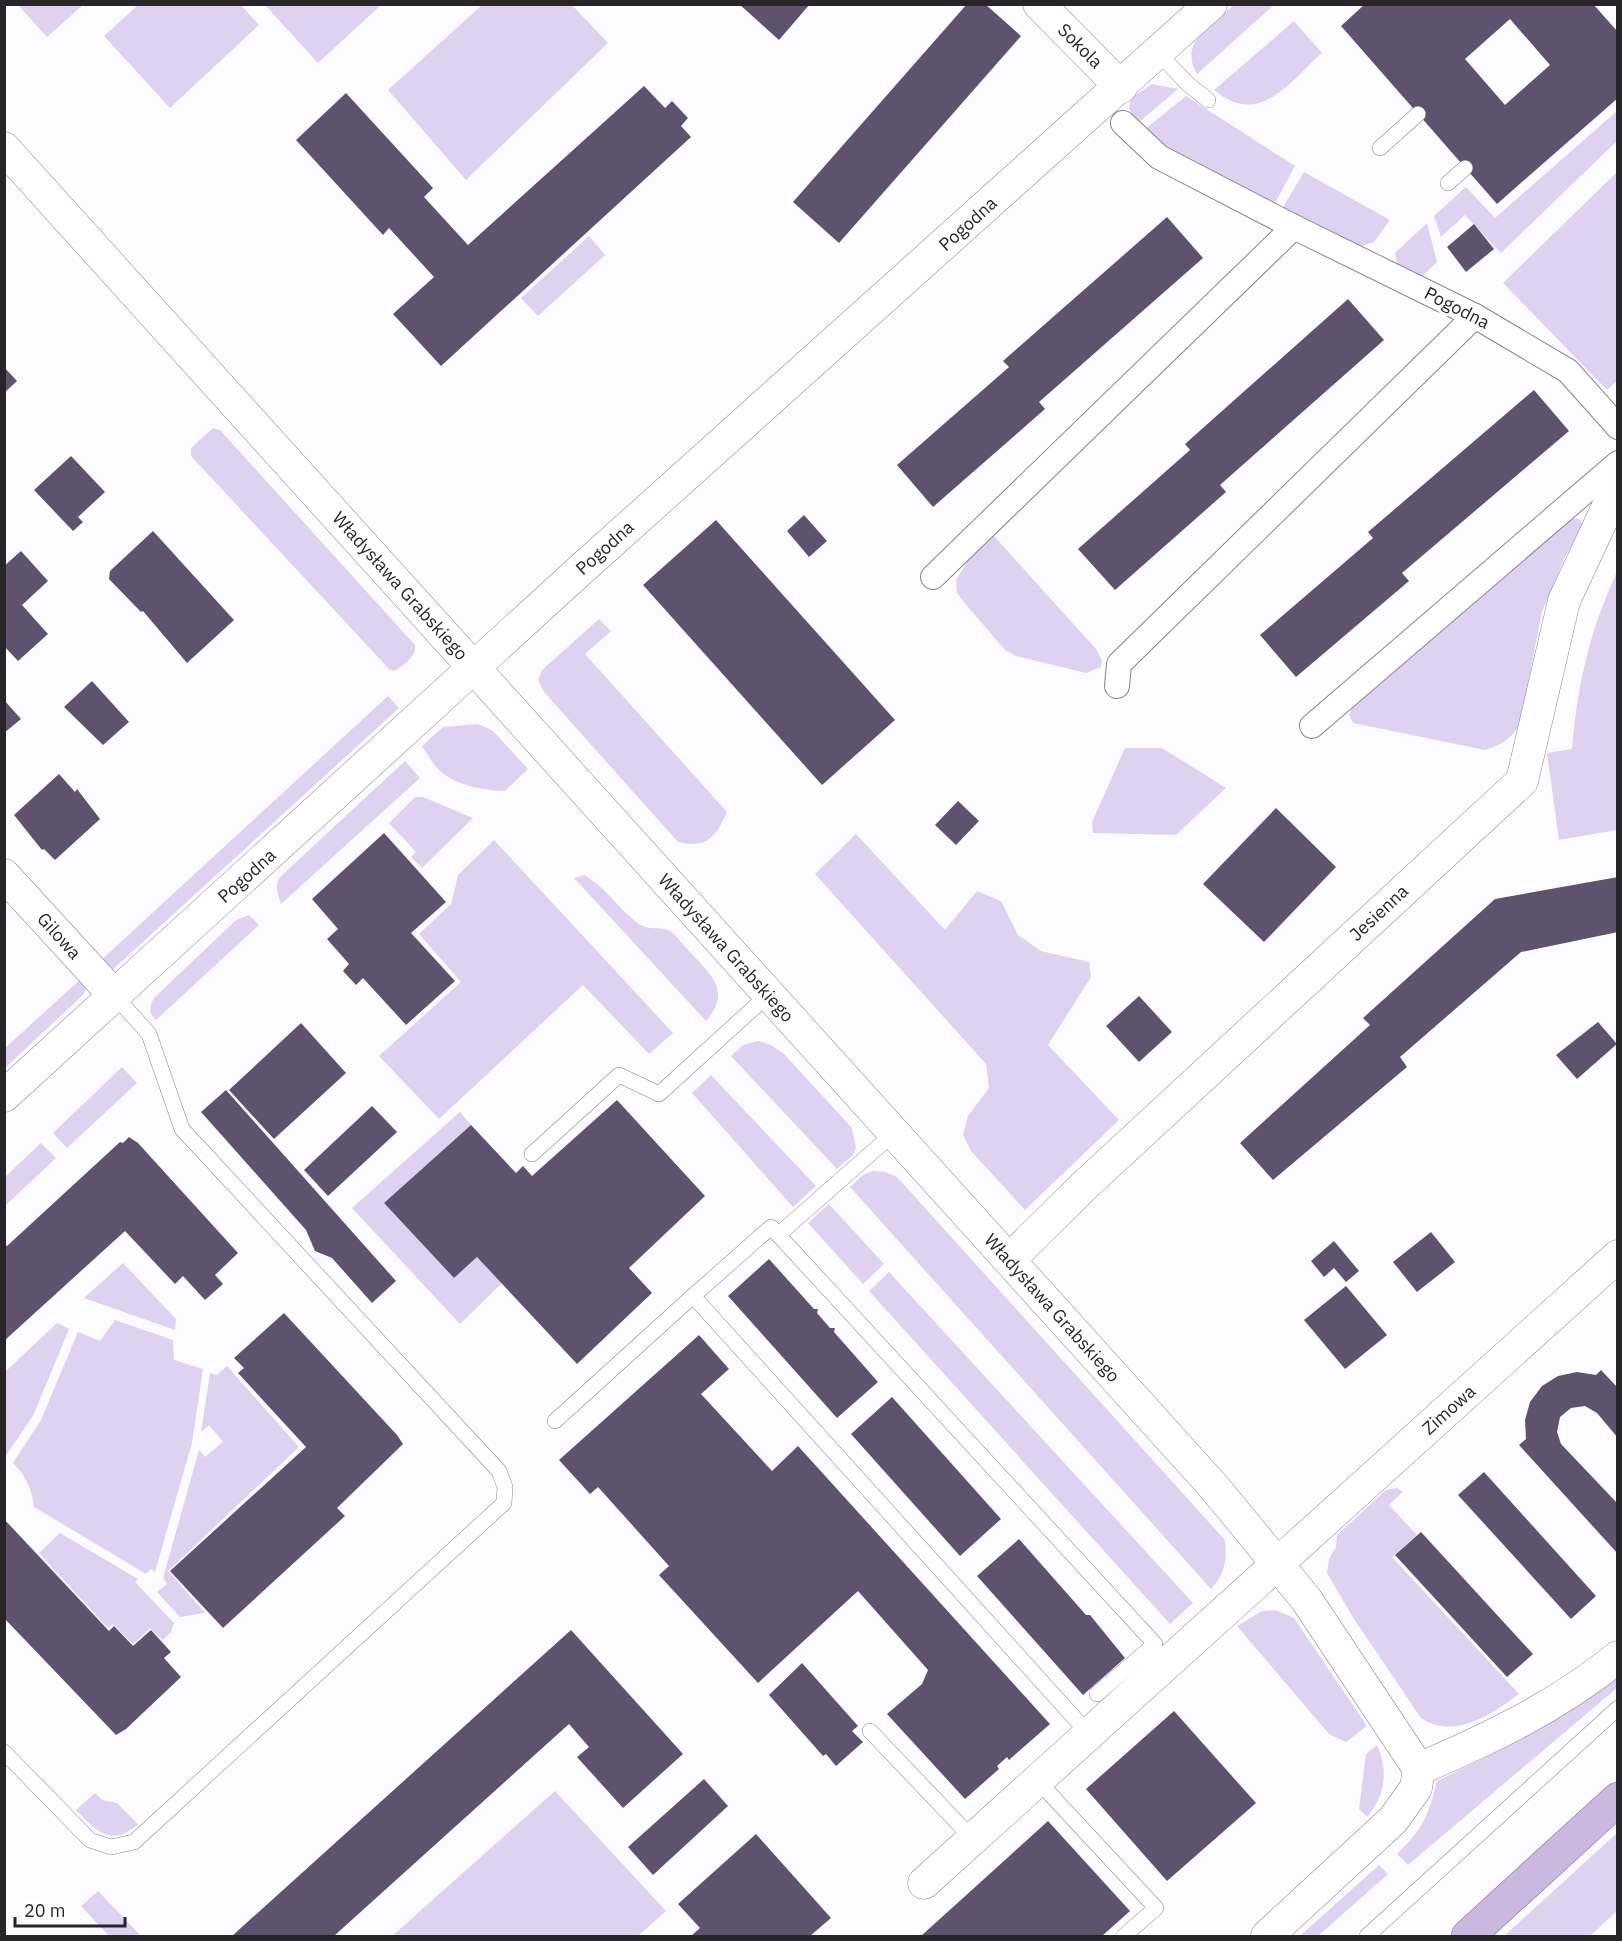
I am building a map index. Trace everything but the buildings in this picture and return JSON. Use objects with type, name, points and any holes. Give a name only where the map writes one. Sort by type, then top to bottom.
[{"type":"main road","points":[[1468,1936],[1617,1798]]},
{"type":"street","name":"Sokola","points":[[1039,4],[1121,87]]},
{"type":"street","name":"Pogodna","points":[[4,1096],[754,413],[1121,87],[1211,4]]},
{"type":"street","name":"Pogodna","points":[[1123,123],[1159,157],[1294,227],[1475,316],[1568,371],[1617,427]]},
{"type":"street","name":"Władysława Grabskiego","points":[[4,148],[1214,1487],[1279,1563],[1392,1725],[1419,1769]]},
{"type":"street","points":[[933,576],[1294,227]]},
{"type":"street","points":[[1117,686],[1119,664],[1475,316]]},
{"type":"street","points":[[1312,726],[1617,463]]},
{"type":"street","name":"Jesienna","points":[[1009,1260],[1084,1186],[1522,781],[1564,601],[1617,485]]},
{"type":"street","name":"Gilowa","points":[[4,875],[115,996]]},
{"type":"street","name":"Zimowa","points":[[924,1882],[1617,1256]]},
{"type":"street","points":[[1267,1936],[1393,1820],[1416,1788],[1419,1769],[1496,1735],[1544,1708],[1617,1657]]},
{"type":"lane","points":[[1158,53],[1208,100]]},
{"type":"lane","points":[[1380,148],[1418,114]]},
{"type":"lane","points":[[1448,183],[1465,168]]},
{"type":"lane","points":[[532,1154],[619,1075],[659,1094],[768,994]]},
{"type":"lane","points":[[4,1752],[90,1840],[111,1847],[134,1842],[504,1503],[505,1487],[499,1471],[182,1129],[150,1035],[115,996]]},
{"type":"lane","points":[[778,1235],[894,1133]]},
{"type":"lane","points":[[555,1421],[771,1227],[1155,1644],[1097,1694]]},
{"type":"lane","points":[[693,1296],[1089,1734]]},
{"type":"lane","points":[[1367,1936],[1617,1708]]},
{"type":"lane","points":[[870,1731],[972,1838]]},
{"type":"lane","points":[[1037,1780],[1156,1908],[1124,1936]]},
{"type":"shaded area","points":[[139,4],[241,5],[259,25],[170,108],[104,36]]},
{"type":"shaded area","points":[[18,5],[83,5],[47,37]]},
{"type":"shaded area","points":[[265,5],[381,5],[318,63]]},
{"type":"shaded area","points":[[482,5],[572,5],[608,43],[466,180],[388,90]]},
{"type":"shaded area","points":[[1234,5],[1274,5],[1197,74],[1192,63],[1195,43],[1208,27]]},
{"type":"shaded area","points":[[1294,21],[1322,53],[1285,88],[1259,103],[1246,104],[1230,101],[1214,90]]},
{"type":"shaded area","points":[[1152,84],[1178,89],[1138,123],[1129,109],[1131,98]]},
{"type":"shaded area","points":[[1186,96],[1295,166],[1274,205],[1166,150],[1144,130]]},
{"type":"shaded area","points":[[1617,111],[1617,141],[1501,253],[1465,215],[1441,237],[1434,216],[1466,187],[1495,218]]},
{"type":"shaded area","points":[[1304,172],[1390,220],[1374,242],[1359,247],[1282,209]]},
{"type":"shaded area","points":[[1617,172],[1618,380],[1607,390],[1503,283]]},
{"type":"shaded area","points":[[1427,223],[1437,262],[1421,278],[1398,267],[1395,253]]},
{"type":"shaded area","points":[[589,236],[605,255],[538,316],[521,298]]},
{"type":"shaded area","points":[[213,428],[220,430],[415,645],[412,657],[405,663],[394,671],[389,669],[191,456],[191,448]]},
{"type":"shaded area","points":[[1571,518],[1579,519],[1584,525],[1565,557],[1542,612],[1520,724],[1509,738],[1485,750],[1353,723],[1349,715],[1353,707]]},
{"type":"shaded area","points":[[993,535],[1096,649],[1102,660],[1101,667],[1086,673],[1016,656],[1005,650],[968,607],[957,593],[956,580],[980,541]]},
{"type":"shaded area","points":[[1617,572],[1617,830],[1559,840],[1547,753],[1572,749],[1577,703],[1586,659],[1599,615]]},
{"type":"shaded area","points":[[599,619],[611,631],[585,654],[727,812],[719,828],[703,842],[688,844],[678,842],[544,692],[538,680],[542,670]]},
{"type":"shaded area","points":[[388,696],[399,708],[109,973],[99,962]]},
{"type":"shaded area","points":[[478,724],[493,731],[528,769],[505,791],[479,788],[452,779],[438,769],[422,746],[443,727]]},
{"type":"shaded area","points":[[1125,748],[1162,748],[1226,788],[1176,835],[1093,833],[1092,822]]},
{"type":"shaded area","points":[[405,761],[420,778],[281,904],[277,887],[280,877]]},
{"type":"shaded area","points":[[415,797],[423,797],[473,818],[422,868],[411,857],[416,852],[389,823]]},
{"type":"shaded area","points":[[856,834],[945,930],[977,891],[1001,901],[1018,935],[1041,951],[1089,962],[1091,977],[1048,1045],[1119,1120],[1025,1210],[971,1151],[963,1135],[968,1116],[989,1088],[986,1064],[815,874]]},
{"type":"shaded area","points":[[494,840],[673,1033],[649,1054],[583,985],[439,1119],[379,1056],[461,982],[419,934],[451,904],[458,875]]},
{"type":"shaded area","points":[[584,875],[639,924],[670,931],[705,968],[716,984],[718,992],[714,1010],[706,1021],[574,878]]},
{"type":"shaded area","points":[[249,915],[259,925],[156,1020],[150,1009],[154,998],[236,920]]},
{"type":"shaded area","points":[[82,978],[87,987],[83,995],[5,1068],[5,1048]]},
{"type":"shaded area","points":[[758,1041],[771,1045],[784,1054],[852,1128],[856,1148],[854,1154],[837,1169],[731,1056],[743,1045]]},
{"type":"shaded area","points":[[122,1067],[137,1083],[67,1148],[53,1133]]},
{"type":"shaded area","points":[[711,1075],[816,1186],[793,1207],[692,1093]]},
{"type":"shaded area","points":[[460,1112],[471,1125],[384,1203],[454,1278],[477,1257],[502,1283],[460,1324],[352,1208]]},
{"type":"shaded area","points":[[41,1143],[56,1158],[5,1206],[5,1177]]},
{"type":"shaded area","points":[[872,1171],[885,1172],[897,1177],[1225,1540],[1224,1566],[1211,1589],[850,1187],[863,1175]]},
{"type":"shaded area","points":[[829,1204],[884,1264],[863,1284],[808,1223]]},
{"type":"shaded area","points":[[123,1263],[176,1319],[175,1330],[84,1298]]},
{"type":"shaded area","points":[[889,1272],[1193,1603],[1170,1624],[869,1291]]},
{"type":"shaded area","points":[[115,1320],[173,1340],[174,1360],[203,1369],[192,1443],[155,1572],[151,1569],[146,1574],[34,1507],[28,1483],[13,1463],[41,1420],[78,1332],[100,1341]]},
{"type":"shaded area","points":[[57,1323],[69,1329],[33,1416],[5,1457],[5,1372]]},
{"type":"shaded area","points":[[227,1366],[299,1447],[168,1571],[205,1613],[180,1617],[157,1592],[167,1584],[163,1578],[199,1450],[205,1457],[223,1442],[209,1425],[201,1432],[210,1373],[217,1375]]},
{"type":"shaded area","points":[[1397,1488],[1403,1492],[1389,1505],[1417,1535],[1392,1557],[1519,1694],[1484,1717],[1459,1726],[1434,1724],[1421,1718],[1354,1619],[1327,1573],[1329,1559],[1336,1547],[1337,1535],[1386,1490]]},
{"type":"shaded area","points":[[60,1533],[138,1579],[135,1582],[174,1623],[171,1632],[163,1640],[150,1628],[133,1644],[113,1624],[108,1628],[39,1553]]},
{"type":"shaded area","points":[[1275,1610],[1294,1618],[1367,1726],[1346,1742],[1329,1734],[1237,1626],[1262,1611]]},
{"type":"shaded area","points":[[1617,1677],[1617,1688],[1408,1865],[1397,1854],[1424,1821],[1437,1781],[1553,1721]]},
{"type":"shaded area","points":[[1377,1745],[1383,1764],[1383,1783],[1378,1801],[1367,1817],[1359,1809],[1366,1754]]},
{"type":"shaded area","points":[[555,1791],[666,1911],[638,1936],[392,1936]]},
{"type":"shaded area","points":[[95,1793],[102,1800],[117,1803],[138,1824],[120,1835],[112,1836],[98,1830],[76,1810]]},
{"type":"shaded area","points":[[1617,1833],[1617,1911],[1590,1936],[1504,1936]]},
{"type":"shaded area","points":[[1379,1865],[1388,1874],[1318,1936],[1300,1936]]},
{"type":"shaded area","points":[[98,1891],[141,1936],[109,1936],[81,1906]]}]
